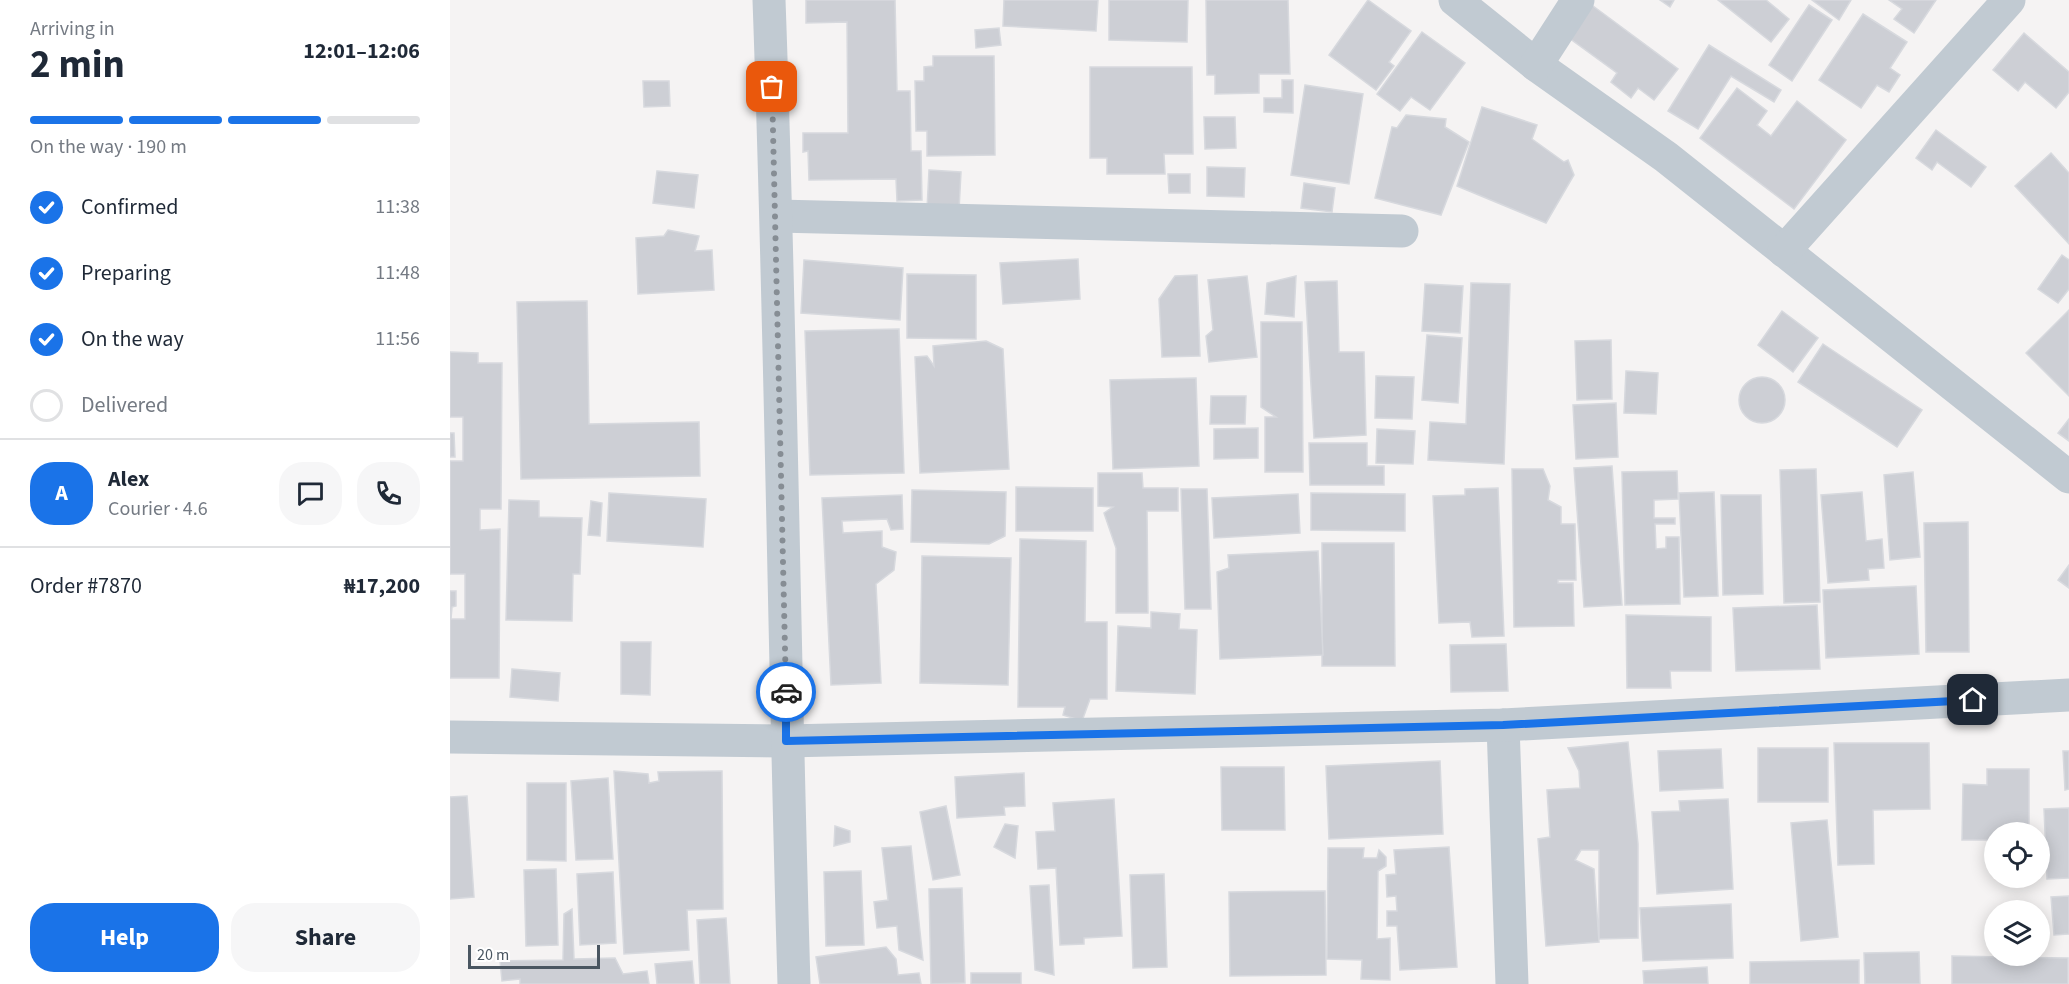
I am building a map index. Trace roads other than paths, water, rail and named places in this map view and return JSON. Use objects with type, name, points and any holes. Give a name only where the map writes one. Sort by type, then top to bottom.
[{"type":"street","points":[[769,0],[777,216],[786,741],[794,984]]},
{"type":"street","points":[[1455,0],[1536,64],[1666,157],[2069,477]]},
{"type":"street","points":[[1536,64],[1578,0]]},
{"type":"street","points":[[1784,251],[2009,0]]},
{"type":"street","points":[[777,216],[1402,231]]},
{"type":"street","points":[[450,737],[786,741],[1503,725],[2069,695]]},
{"type":"street","points":[[1503,725],[1512,984]]}]
